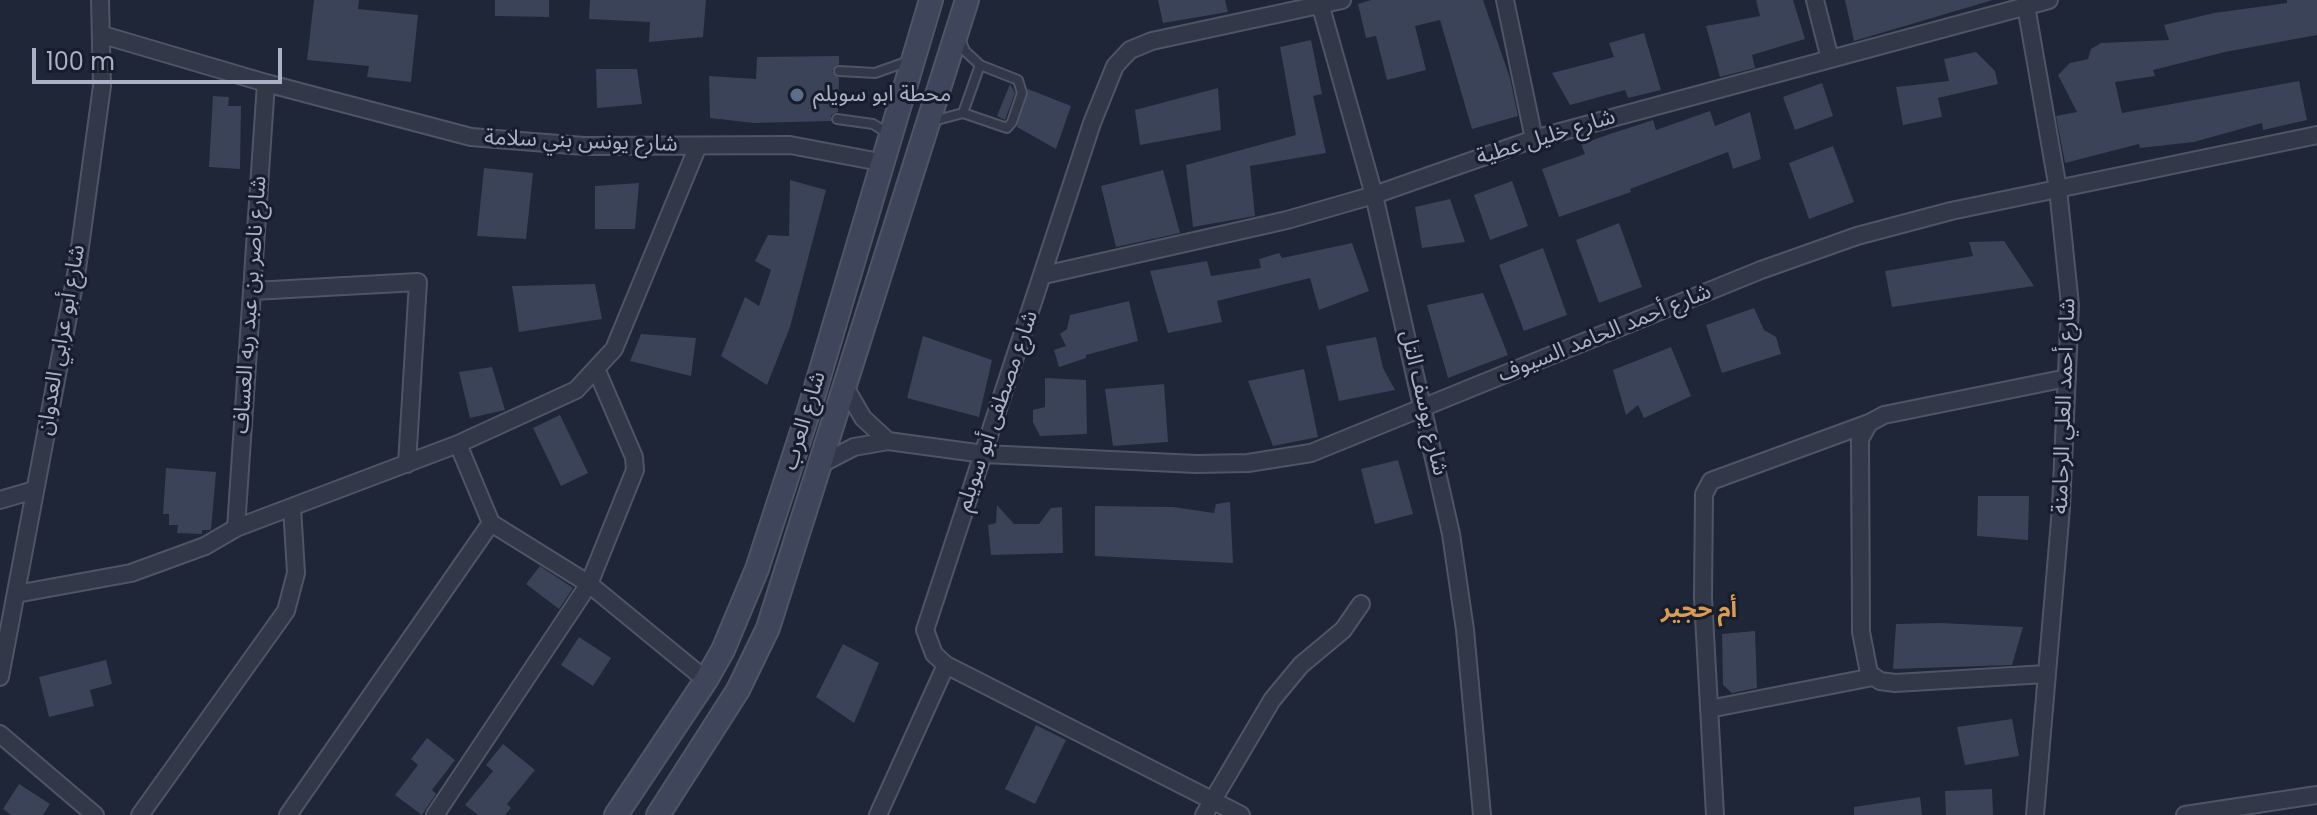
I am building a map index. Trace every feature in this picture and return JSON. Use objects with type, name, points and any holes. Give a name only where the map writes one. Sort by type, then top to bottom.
[{"type":"main road","name":"شارع العرب","points":[[616,815],[706,680],[741,611],[810,407],[880,162],[931,0]]},
{"type":"main road","name":"شارع العرب","points":[[658,815],[738,690],[768,628],[823,463],[967,0]]},
{"type":"street","name":"شارع أبو عرابي العدوان","points":[[0,677],[77,269],[102,86],[100,0]]},
{"type":"street","name":"شارع مصطفى أبو سويلم","points":[[946,665],[928,643],[928,615],[1109,77],[1122,57],[1152,41],[1342,0]]},
{"type":"street","points":[[1505,0],[1534,139]]},
{"type":"street","points":[[1815,0],[1830,59]]},
{"type":"street","name":"شارع خليل عطية","points":[[1044,275],[1287,220],[1374,195],[1534,139],[2025,3],[2049,0]]},
{"type":"street","name":"شارع يوسف التل","points":[[1319,3],[1374,195],[1425,409],[1458,571],[1482,815]]},
{"type":"street","name":"شارع أحمد العلي الرحامنة","points":[[2025,3],[2058,189],[2069,282],[2061,508],[2035,815]]},
{"type":"street","name":"شارع يونس بني سلامة","points":[[103,35],[266,83],[471,137],[558,145],[790,145],[880,162]]},
{"type":"street","name":"شارع ناصر بن عبد ربه العساف","points":[[236,528],[266,83]]},
{"type":"street","name":"شارع أحمد الحامد السيوف","points":[[823,463],[854,447],[888,441],[984,454],[1248,463],[1280,460],[1335,446],[1817,249],[1936,215],[2317,135]]},
{"type":"street","points":[[16,594],[131,573],[205,546],[236,528],[458,444],[576,390],[597,371],[614,349],[630,317],[698,146]]},
{"type":"street","points":[[253,291],[418,282],[407,464]]},
{"type":"street","points":[[435,815],[589,584],[635,467],[597,371]]},
{"type":"street","points":[[1715,815],[1703,598],[1704,494],[1711,481],[1884,415],[2067,378]]},
{"type":"street","points":[[845,387],[863,418],[888,441]]},
{"type":"street","points":[[1869,423],[1860,439],[1860,597],[1864,657],[1873,677]]},
{"type":"street","points":[[458,444],[491,523],[589,584],[706,680]]},
{"type":"street","points":[[0,500],[34,490]]},
{"type":"street","points":[[140,815],[286,611],[296,573],[292,507]]},
{"type":"street","points":[[288,815],[491,523]]},
{"type":"street","points":[[1208,807],[1272,700],[1301,665],[1343,630],[1361,604]]},
{"type":"street","points":[[878,815],[946,665],[1208,807],[1241,815]]},
{"type":"street","points":[[1709,709],[1873,677],[1895,683],[2046,674]]},
{"type":"street","points":[[0,734],[95,815]]},
{"type":"street","points":[[2185,815],[2317,795]]},
{"type":"lane","points":[[926,126],[943,115],[963,113],[1003,128],[1012,122],[1023,90],[1021,82],[980,65],[965,51],[957,31]]},
{"type":"lane","points":[[839,71],[875,73],[913,58]]},
{"type":"lane","points":[[963,113],[980,65]]},
{"type":"lane","points":[[837,119],[873,124],[889,134]]},
{"type":"building","points":[[314,0],[359,0],[358,9],[418,15],[411,82],[367,77],[369,66],[307,60]]},
{"type":"building","points":[[495,0],[549,0],[549,17],[495,16]]},
{"type":"building","points":[[590,0],[706,0],[703,37],[649,42],[650,22],[589,19]]},
{"type":"building","points":[[1158,0],[1225,0],[1228,12],[1163,23]]},
{"type":"building","points":[[1371,0],[1483,0],[1510,78],[1518,116],[1472,129],[1440,20],[1415,26],[1426,70],[1387,80],[1376,36],[1366,38],[1358,4]]},
{"type":"building","points":[[1756,0],[1793,0],[1805,39],[1752,55],[1755,68],[1720,77],[1706,26],[1760,16]]},
{"type":"building","points":[[1845,0],[1993,0],[1854,41]]},
{"type":"building","points":[[2287,0],[2317,0],[2317,35],[2225,52],[2153,70],[2155,76],[2115,82],[2122,113],[2299,81],[2307,120],[2263,130],[2262,123],[2194,142],[2140,148],[2139,144],[2065,163],[2056,116],[2077,112],[2058,75],[2070,63],[2088,59],[2091,49],[2101,43],[2169,40],[2164,25],[2214,13],[2287,3]]},
{"type":"building","points":[[1644,33],[1661,90],[1628,98],[1625,90],[1570,105],[1552,73],[1614,57],[1609,43]]},
{"type":"building","points":[[1311,40],[1322,94],[1313,96],[1326,153],[1250,166],[1255,216],[1193,227],[1186,165],[1296,135],[1280,47]]},
{"type":"building","points":[[1976,52],[1995,71],[1998,84],[1938,98],[1942,117],[1903,125],[1896,87],[1949,81],[1944,59]]},
{"type":"building","name":"محطة ابو سويلم","points":[[839,56],[839,64],[832,71],[839,78],[838,112],[831,115],[831,121],[754,123],[710,118],[709,76],[756,79],[757,57]]},
{"type":"building","points":[[596,69],[637,69],[642,104],[597,108]]},
{"type":"building","points":[[1822,83],[1833,116],[1795,130],[1783,97]]},
{"type":"building","points":[[1010,84],[1015,93],[1005,120],[997,116]]},
{"type":"building","points":[[1218,88],[1221,130],[1140,145],[1135,110]]},
{"type":"building","points":[[1028,89],[1071,106],[1056,149],[1017,127]]},
{"type":"building","points":[[213,96],[229,97],[228,106],[241,106],[240,169],[209,167]]},
{"type":"building","points":[[1710,111],[1715,126],[1750,112],[1761,159],[1733,169],[1728,152],[1630,189],[1631,192],[1559,217],[1542,169],[1585,154],[1581,144],[1653,120],[1656,130]]},
{"type":"building","points":[[1833,146],[1854,202],[1809,219],[1789,163]]},
{"type":"building","points":[[484,168],[533,173],[526,239],[477,236]]},
{"type":"building","points":[[1163,170],[1180,233],[1116,247],[1101,186]]},
{"type":"building","points":[[790,180],[826,190],[790,327],[767,385],[721,356],[745,297],[759,306],[771,270],[755,261],[768,235],[789,236]]},
{"type":"building","points":[[1512,181],[1528,226],[1490,240],[1474,195]]},
{"type":"building","points":[[639,183],[635,229],[595,229],[595,186]]},
{"type":"building","points":[[1450,199],[1465,242],[1422,248],[1415,207]]},
{"type":"building","points":[[1619,223],[1642,287],[1599,303],[1576,240]]},
{"type":"building","points":[[2004,241],[2034,286],[1892,307],[1885,271],[1973,256],[1969,242]]},
{"type":"building","points":[[1352,243],[1369,291],[1319,310],[1310,278],[1217,301],[1222,322],[1168,333],[1150,271],[1207,261],[1211,276],[1261,268],[1259,259],[1279,253],[1282,258]]},
{"type":"building","points":[[1543,248],[1567,315],[1524,331],[1499,265]]},
{"type":"building","points":[[595,284],[602,319],[519,332],[512,286]]},
{"type":"building","points":[[1483,293],[1508,355],[1448,378],[1427,305]]},
{"type":"building","points":[[1129,301],[1138,341],[1086,355],[1086,358],[1059,367],[1054,350],[1066,346],[1060,334],[1067,329],[1070,315]]},
{"type":"building","points":[[1754,308],[1764,330],[1776,337],[1781,354],[1722,373],[1706,325]]},
{"type":"building","points":[[641,334],[696,338],[691,376],[630,361]]},
{"type":"building","points":[[923,336],[992,360],[979,417],[907,398]]},
{"type":"building","points":[[1376,337],[1383,368],[1395,390],[1339,401],[1326,346]]},
{"type":"building","points":[[1671,347],[1691,396],[1644,418],[1638,405],[1626,415],[1613,370]]},
{"type":"building","points":[[492,367],[505,410],[470,418],[459,372]]},
{"type":"building","points":[[1304,369],[1318,437],[1273,446],[1248,381]]},
{"type":"building","points":[[1045,378],[1086,380],[1087,434],[1040,436],[1033,422],[1033,410],[1045,407]]},
{"type":"building","points":[[1164,384],[1168,442],[1113,446],[1105,389]]},
{"type":"building","points":[[560,415],[588,473],[561,486],[533,428]]},
{"type":"building","points":[[1398,460],[1413,514],[1375,524],[1361,469]]},
{"type":"building","points":[[166,468],[216,472],[211,530],[202,530],[202,534],[177,533],[178,525],[169,525],[169,514],[163,514]]},
{"type":"building","points":[[1978,496],[2029,496],[2028,540],[1977,536]]},
{"type":"building","points":[[1230,502],[1233,563],[1095,556],[1095,506],[1173,507],[1214,513],[1216,504]]},
{"type":"building","points":[[997,505],[1014,524],[1039,524],[1051,508],[1062,507],[1063,553],[991,555],[988,525],[996,523]]},
{"type":"building","points":[[540,566],[573,588],[559,609],[526,584]]},
{"type":"building","points":[[1896,624],[2023,627],[2012,665],[1893,669]]},
{"type":"building","points":[[1755,631],[1757,688],[1732,693],[1723,685],[1722,634]]},
{"type":"building","points":[[579,637],[611,658],[593,686],[561,665]]},
{"type":"building","points":[[843,644],[879,663],[854,723],[816,697]]},
{"type":"building","points":[[106,660],[112,684],[90,690],[94,706],[49,717],[39,677]]},
{"type":"building","points":[[2012,719],[2019,756],[1965,765],[1957,727]]},
{"type":"building","points":[[1036,725],[1066,740],[1035,804],[1005,789]]},
{"type":"building","points":[[427,738],[455,760],[432,790],[436,794],[422,815],[395,795],[418,765],[411,759]]},
{"type":"building","points":[[503,744],[535,770],[507,804],[511,808],[505,815],[478,815],[465,805],[493,771],[486,765]]},
{"type":"building","points":[[19,784],[50,804],[43,815],[11,815],[3,809]]},
{"type":"building","points":[[1992,789],[1993,815],[1946,815],[1945,791]]},
{"type":"building","points":[[1920,797],[1922,815],[1854,815],[1854,807]]},
{"type":"place","name":"محطة ابو سويلم","points":[[797,95]]},
{"type":"district","name":"أم حجير","points":[[1699,611]]}]
